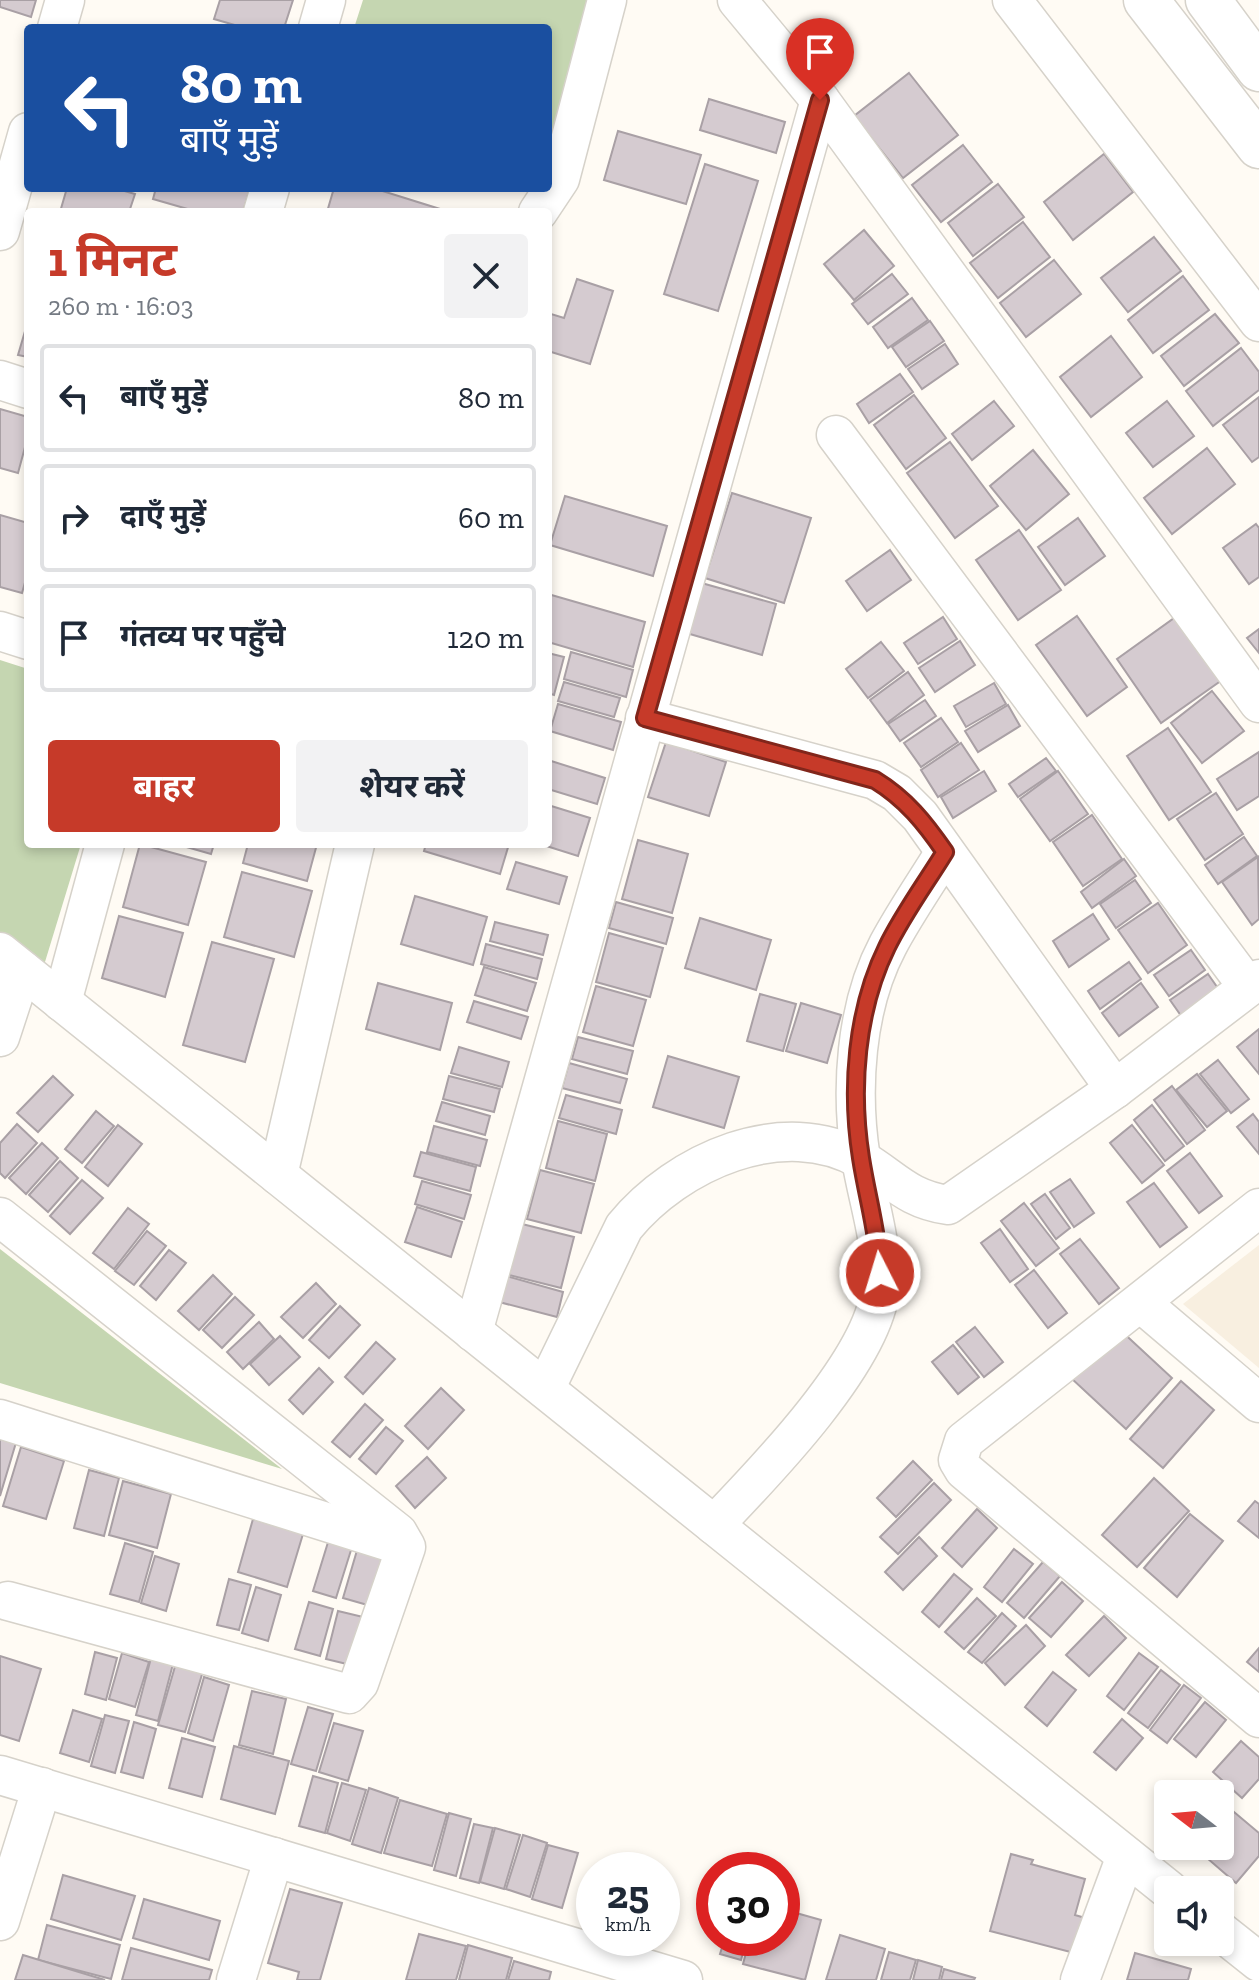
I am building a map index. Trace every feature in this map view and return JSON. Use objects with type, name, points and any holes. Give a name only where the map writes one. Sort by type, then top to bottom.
[{"type":"main road","points":[[1146,0],[1259,146]]},
{"type":"main road","points":[[1208,0],[1259,69]]},
{"type":"street","points":[[58,24],[65,0]]},
{"type":"street","points":[[319,24],[326,0]]},
{"type":"street","points":[[552,191],[560,179],[607,0]]},
{"type":"street","points":[[737,0],[820,100],[1259,703]]},
{"type":"street","points":[[1012,0],[1259,322]]},
{"type":"street","points":[[473,1332],[820,100]]},
{"type":"street","points":[[0,231],[24,146]]},
{"type":"street","points":[[0,380],[24,388]]},
{"type":"street","points":[[545,1389],[624,1227],[639,1208],[678,1177],[727,1155],[780,1142],[807,1141],[861,1159],[906,1193],[948,1205],[1115,1089],[1254,983],[836,435]]},
{"type":"street","points":[[0,631],[24,639]]},
{"type":"street","points":[[645,718],[875,780],[897,793],[920,816],[1115,1089]]},
{"type":"street","points":[[62,1002],[104,848]]},
{"type":"street","points":[[278,1175],[354,848]]},
{"type":"street","points":[[714,1525],[772,1465],[831,1390],[850,1363],[874,1314],[880,1291],[879,1255],[861,1159],[856,1073],[865,1011],[887,947],[945,852]]},
{"type":"street","points":[[11,961],[1154,1878]]},
{"type":"street","points":[[0,1037],[11,961]]},
{"type":"street","points":[[1259,1208],[964,1441],[958,1460],[964,1470],[1259,1718]]},
{"type":"street","points":[[0,1217],[398,1533],[406,1547],[359,1683],[349,1694],[8,1601]]},
{"type":"street","points":[[1141,1303],[1259,1403]]},
{"type":"street","points":[[0,1419],[406,1547]]},
{"type":"street","points":[[0,1775],[683,1980]]},
{"type":"street","points":[[0,1921],[42,1787]]},
{"type":"street","points":[[1080,1980],[1126,1856]]},
{"type":"street","points":[[236,1980],[274,1857]]},
{"type":"street","points":[[1234,1942],[1259,1962]]},
{"type":"shaded area","points":[[1259,1245],[1259,1368],[1183,1304]]},
{"type":"green space","points":[[363,0],[592,0],[552,142],[552,24],[355,24]]},
{"type":"green space","points":[[0,660],[24,668],[24,848],[80,848],[41,975],[0,941]]},
{"type":"green space","points":[[0,1249],[282,1469],[0,1383]]},
{"type":"building","points":[[0,0],[36,0],[31,17],[0,7]]},
{"type":"building","points":[[220,0],[293,0],[285,24],[231,24],[214,19]]},
{"type":"building","points":[[909,73],[958,135],[903,178],[854,116]]},
{"type":"building","points":[[709,99],[785,122],[776,153],[700,130]]},
{"type":"building","points":[[618,131],[701,155],[686,204],[604,180]]},
{"type":"building","points":[[963,145],[992,182],[941,222],[912,185]]},
{"type":"building","points":[[1104,154],[1133,192],[1073,240],[1044,202]]},
{"type":"building","points":[[705,164],[758,181],[718,311],[664,294]]},
{"type":"building","points":[[998,184],[1024,217],[973,256],[948,223]]},
{"type":"building","points":[[66,192],[135,194],[130,208],[61,208]]},
{"type":"building","points":[[155,192],[249,192],[244,208],[184,208],[153,199]]},
{"type":"building","points":[[333,192],[386,192],[437,208],[328,208]]},
{"type":"building","points":[[1023,222],[1050,257],[998,298],[970,263]]},
{"type":"building","points":[[864,230],[894,266],[854,300],[824,264]]},
{"type":"building","points":[[1154,237],[1181,271],[1128,312],[1101,278]]},
{"type":"building","points":[[1054,260],[1081,294],[1026,337],[1000,303]]},
{"type":"building","points":[[892,274],[908,294],[868,324],[852,304]]},
{"type":"building","points":[[1183,276],[1209,310],[1153,353],[1128,320]]},
{"type":"building","points":[[577,279],[613,291],[590,364],[552,352],[552,314],[564,318]]},
{"type":"building","points":[[912,298],[928,320],[888,348],[873,327]]},
{"type":"building","points":[[1215,314],[1239,343],[1184,386],[1161,356]]},
{"type":"building","points":[[930,321],[944,341],[906,367],[892,347]]},
{"type":"building","points":[[24,335],[24,356],[18,355]]},
{"type":"building","points":[[1111,336],[1142,377],[1091,417],[1060,377]]},
{"type":"building","points":[[945,344],[958,364],[922,389],[908,369]]},
{"type":"building","points":[[1241,348],[1259,372],[1259,390],[1213,426],[1186,391]]},
{"type":"building","points":[[900,374],[913,392],[869,423],[857,404]]},
{"type":"building","points":[[914,395],[946,438],[906,469],[874,425]]},
{"type":"building","points":[[1259,397],[1259,457],[1252,462],[1223,425]]},
{"type":"building","points":[[994,401],[1014,426],[972,460],[952,434]]},
{"type":"building","points":[[1167,401],[1194,436],[1153,467],[1126,433]]},
{"type":"building","points":[[0,409],[24,416],[24,451],[18,473],[0,468]]},
{"type":"building","points":[[950,442],[998,506],[955,538],[907,473]]},
{"type":"building","points":[[1207,448],[1235,484],[1172,534],[1144,498]]},
{"type":"building","points":[[1033,450],[1069,494],[1026,530],[990,486]]},
{"type":"building","points":[[732,493],[811,518],[784,603],[705,578]]},
{"type":"building","points":[[565,496],[667,526],[653,576],[552,546]]},
{"type":"building","points":[[0,515],[24,522],[24,586],[22,593],[0,587]]},
{"type":"building","points":[[1078,518],[1105,556],[1065,585],[1038,547]]},
{"type":"building","points":[[1256,524],[1259,528],[1259,577],[1249,584],[1223,548]]},
{"type":"building","points":[[1019,530],[1061,590],[1018,620],[976,560]]},
{"type":"building","points":[[890,550],[911,580],[867,611],[846,581]]},
{"type":"building","points":[[698,582],[776,604],[762,655],[683,632]]},
{"type":"building","points":[[552,595],[645,622],[633,667],[552,643]]},
{"type":"building","points":[[1077,616],[1127,687],[1087,716],[1036,645]]},
{"type":"building","points":[[1177,616],[1222,680],[1161,723],[1117,659]]},
{"type":"building","points":[[943,617],[957,639],[918,664],[904,643]]},
{"type":"building","points":[[1259,629],[1259,653],[1247,638]]},
{"type":"building","points":[[960,641],[975,665],[935,692],[919,668]]},
{"type":"building","points":[[881,642],[904,671],[868,698],[846,669]]},
{"type":"building","points":[[571,652],[633,670],[626,697],[564,679]]},
{"type":"building","points":[[552,654],[564,657],[552,694]]},
{"type":"building","points":[[908,672],[924,695],[887,723],[870,700]]},
{"type":"building","points":[[564,682],[620,698],[614,717],[558,701]]},
{"type":"building","points":[[994,683],[1006,704],[966,727],[954,706]]},
{"type":"building","points":[[1212,691],[1244,731],[1202,763],[1171,723]]},
{"type":"building","points":[[925,700],[936,716],[900,741],[888,724]]},
{"type":"building","points":[[558,704],[621,722],[613,750],[552,732]]},
{"type":"building","points":[[1008,705],[1020,726],[978,752],[965,731]]},
{"type":"building","points":[[941,718],[958,742],[921,767],[904,743]]},
{"type":"building","points":[[1168,728],[1211,792],[1169,820],[1127,756]]},
{"type":"building","points":[[666,742],[726,762],[709,816],[648,797]]},
{"type":"building","points":[[961,743],[979,770],[938,797],[921,770]]},
{"type":"building","points":[[1259,752],[1259,796],[1237,810],[1217,779]]},
{"type":"building","points":[[1046,758],[1056,771],[1018,797],[1009,784]]},
{"type":"building","points":[[552,761],[605,778],[597,804],[552,790]]},
{"type":"building","points":[[984,771],[996,791],[953,818],[941,797]]},
{"type":"building","points":[[1058,771],[1088,814],[1050,841],[1020,799]]},
{"type":"building","points":[[1216,793],[1243,834],[1205,860],[1177,819]]},
{"type":"building","points":[[552,806],[590,818],[578,856],[552,848]]},
{"type":"building","points":[[1092,815],[1122,859],[1083,886],[1053,842]]},
{"type":"building","points":[[1244,837],[1257,856],[1218,884],[1205,865]]},
{"type":"building","points":[[638,840],[688,854],[672,913],[622,899]]},
{"type":"building","points":[[139,848],[155,848],[206,862],[188,925],[123,907]]},
{"type":"building","points":[[190,848],[213,848],[211,854]]},
{"type":"building","points":[[247,848],[316,848],[307,881],[243,863]]},
{"type":"building","points":[[425,848],[508,848],[500,874],[424,851]]},
{"type":"building","points":[[1258,857],[1259,919],[1252,925],[1222,882]]},
{"type":"building","points":[[1124,859],[1136,876],[1092,908],[1081,892]]},
{"type":"building","points":[[516,862],[567,877],[559,904],[507,889]]},
{"type":"building","points":[[242,872],[312,891],[294,957],[224,937]]},
{"type":"building","points":[[1135,880],[1151,903],[1116,928],[1100,904]]},
{"type":"building","points":[[415,896],[487,917],[473,965],[401,944]]},
{"type":"building","points":[[616,902],[673,918],[666,944],[609,928]]},
{"type":"building","points":[[1158,903],[1187,945],[1148,973],[1118,930]]},
{"type":"building","points":[[1093,914],[1109,939],[1069,967],[1053,941]]},
{"type":"building","points":[[119,916],[183,933],[165,997],[102,978]]},
{"type":"building","points":[[700,918],[771,940],[756,990],[685,968]]},
{"type":"building","points":[[495,922],[548,935],[543,955],[490,941]]},
{"type":"building","points":[[609,933],[663,948],[650,997],[596,982]]},
{"type":"building","points":[[212,942],[274,959],[245,1062],[183,1045]]},
{"type":"building","points":[[486,944],[542,959],[537,979],[481,964]]},
{"type":"building","points":[[1191,950],[1205,970],[1169,996],[1154,975]]},
{"type":"building","points":[[1129,962],[1141,979],[1100,1009],[1088,991]]},
{"type":"building","points":[[484,967],[536,983],[527,1011],[475,995]]},
{"type":"building","points":[[1208,974],[1222,994],[1184,1020],[1170,1000]]},
{"type":"building","points":[[378,983],[452,1003],[440,1050],[366,1029]]},
{"type":"building","points":[[1141,983],[1158,1007],[1119,1036],[1102,1013]]},
{"type":"building","points":[[596,986],[646,1000],[633,1046],[583,1032]]},
{"type":"building","points":[[760,994],[796,1004],[783,1051],[747,1041]]},
{"type":"building","points":[[474,1001],[528,1017],[521,1039],[467,1022]]},
{"type":"building","points":[[801,1003],[841,1015],[827,1063],[786,1051]]},
{"type":"building","points":[[1259,1029],[1259,1074],[1237,1047]]},
{"type":"building","points":[[578,1037],[633,1051],[627,1074],[572,1059]]},
{"type":"building","points":[[459,1047],[509,1062],[502,1087],[451,1073]]},
{"type":"building","points":[[668,1056],[739,1077],[724,1128],[653,1107]]},
{"type":"building","points":[[1218,1060],[1249,1099],[1231,1113],[1200,1074]]},
{"type":"building","points":[[569,1063],[627,1079],[620,1103],[562,1088]]},
{"type":"building","points":[[1197,1074],[1227,1111],[1207,1127],[1176,1090]]},
{"type":"building","points":[[53,1076],[73,1095],[38,1132],[17,1113]]},
{"type":"building","points":[[449,1076],[500,1089],[494,1112],[443,1099]]},
{"type":"building","points":[[1172,1086],[1205,1130],[1187,1144],[1154,1100]]},
{"type":"building","points":[[566,1095],[622,1110],[616,1134],[559,1118]]},
{"type":"building","points":[[442,1102],[490,1116],[485,1135],[436,1121]]},
{"type":"building","points":[[1152,1105],[1184,1146],[1165,1161],[1134,1120]]},
{"type":"building","points":[[96,1111],[114,1126],[82,1163],[65,1149]]},
{"type":"building","points":[[1253,1114],[1259,1122],[1259,1154],[1237,1127]]},
{"type":"building","points":[[558,1121],[607,1134],[595,1181],[546,1168]]},
{"type":"building","points":[[17,1124],[37,1143],[5,1178],[0,1173],[0,1143]]},
{"type":"building","points":[[118,1125],[142,1144],[108,1186],[85,1167]]},
{"type":"building","points":[[1132,1125],[1164,1165],[1142,1183],[1110,1143]]},
{"type":"building","points":[[434,1126],[487,1140],[480,1166],[427,1152]]},
{"type":"building","points":[[42,1143],[58,1158],[26,1194],[9,1178]]},
{"type":"building","points":[[421,1152],[476,1167],[470,1191],[414,1176]]},
{"type":"building","points":[[1190,1153],[1222,1196],[1199,1213],[1167,1171]]},
{"type":"building","points":[[60,1161],[78,1178],[48,1212],[29,1195]]},
{"type":"building","points":[[540,1170],[594,1184],[581,1233],[527,1219]]},
{"type":"building","points":[[1070,1179],[1094,1213],[1074,1227],[1050,1192]]},
{"type":"building","points":[[82,1180],[103,1198],[70,1234],[50,1216]]},
{"type":"building","points":[[422,1181],[471,1195],[464,1219],[415,1204]]},
{"type":"building","points":[[1154,1183],[1187,1227],[1160,1247],[1127,1202]]},
{"type":"building","points":[[1045,1194],[1070,1228],[1056,1239],[1031,1204]]},
{"type":"building","points":[[1024,1203],[1059,1248],[1036,1266],[1001,1221]]},
{"type":"building","points":[[417,1207],[462,1222],[451,1257],[405,1242]]},
{"type":"building","points":[[128,1208],[149,1224],[114,1269],[93,1253]]},
{"type":"building","points":[[522,1224],[574,1237],[561,1288],[509,1275]]},
{"type":"building","points":[[1000,1229],[1028,1269],[1010,1282],[981,1243]]},
{"type":"building","points":[[147,1231],[166,1246],[134,1285],[115,1271]]},
{"type":"building","points":[[1080,1239],[1119,1288],[1099,1304],[1060,1254]]},
{"type":"building","points":[[169,1250],[186,1263],[156,1300],[140,1286]]},
{"type":"building","points":[[1034,1270],[1067,1313],[1048,1328],[1015,1285]]},
{"type":"building","points":[[213,1275],[232,1294],[199,1330],[178,1311]]},
{"type":"building","points":[[506,1276],[563,1292],[557,1317],[499,1302]]},
{"type":"building","points":[[316,1283],[336,1304],[303,1338],[281,1317]]},
{"type":"building","points":[[235,1297],[254,1315],[222,1348],[203,1330]]},
{"type":"building","points":[[340,1306],[360,1325],[329,1358],[309,1340]]},
{"type":"building","points":[[259,1322],[274,1339],[243,1369],[227,1352]]},
{"type":"building","points":[[975,1327],[1003,1362],[984,1377],[956,1342]]},
{"type":"building","points":[[1117,1327],[1172,1378],[1126,1429],[1071,1378]]},
{"type":"building","points":[[280,1336],[300,1357],[269,1385],[250,1364]]},
{"type":"building","points":[[376,1342],[395,1359],[363,1394],[345,1377]]},
{"type":"building","points":[[953,1345],[979,1377],[958,1394],[932,1362]]},
{"type":"building","points":[[319,1368],[333,1382],[303,1414],[289,1400]]},
{"type":"building","points":[[1181,1381],[1214,1410],[1163,1468],[1130,1439]]},
{"type":"building","points":[[441,1388],[464,1410],[428,1449],[405,1426]]},
{"type":"building","points":[[365,1404],[383,1420],[350,1457],[332,1442]]},
{"type":"building","points":[[386,1427],[403,1441],[376,1474],[359,1459]]},
{"type":"building","points":[[0,1430],[18,1436],[0,1496]]},
{"type":"building","points":[[21,1447],[64,1461],[46,1519],[3,1506]]},
{"type":"building","points":[[427,1457],[446,1478],[415,1508],[396,1486]]},
{"type":"building","points":[[913,1461],[932,1480],[896,1517],[877,1498]]},
{"type":"building","points":[[89,1470],[119,1478],[104,1536],[74,1528]]},
{"type":"building","points":[[1154,1478],[1189,1511],[1137,1567],[1102,1535]]},
{"type":"building","points":[[123,1481],[171,1494],[157,1548],[109,1535]]},
{"type":"building","points":[[934,1483],[951,1500],[898,1554],[880,1537]]},
{"type":"building","points":[[1255,1501],[1259,1504],[1259,1538],[1238,1521]]},
{"type":"building","points":[[977,1509],[997,1528],[962,1567],[942,1548]]},
{"type":"building","points":[[1190,1514],[1223,1541],[1177,1597],[1144,1568]]},
{"type":"building","points":[[253,1519],[303,1534],[287,1587],[238,1572]]},
{"type":"building","points":[[919,1537],[937,1556],[903,1590],[885,1572]]},
{"type":"building","points":[[329,1539],[352,1547],[336,1598],[313,1591]]},
{"type":"building","points":[[125,1543],[153,1552],[139,1602],[110,1594]]},
{"type":"building","points":[[358,1547],[387,1555],[371,1606],[343,1598]]},
{"type":"building","points":[[1014,1549],[1033,1564],[1002,1602],[984,1587]]},
{"type":"building","points":[[155,1556],[179,1564],[166,1611],[141,1603]]},
{"type":"building","points":[[1043,1562],[1060,1576],[1024,1618],[1007,1603]]},
{"type":"building","points":[[954,1574],[972,1589],[939,1627],[922,1612]]},
{"type":"building","points":[[229,1579],[251,1585],[239,1630],[217,1625]]},
{"type":"building","points":[[1062,1582],[1083,1601],[1051,1637],[1029,1618]]},
{"type":"building","points":[[256,1587],[281,1595],[268,1641],[242,1633]]},
{"type":"building","points":[[977,1598],[996,1616],[964,1649],[945,1632]]},
{"type":"building","points":[[309,1602],[333,1609],[320,1656],[295,1649]]},
{"type":"building","points":[[338,1611],[363,1617],[351,1665],[326,1659]]},
{"type":"building","points":[[1002,1613],[1016,1626],[982,1663],[968,1652]]},
{"type":"building","points":[[1104,1616],[1126,1638],[1089,1676],[1066,1655]]},
{"type":"building","points":[[1026,1625],[1045,1646],[1005,1685],[985,1663]]},
{"type":"building","points":[[1259,1648],[1259,1672],[1247,1662]]},
{"type":"building","points":[[95,1652],[117,1658],[106,1700],[85,1694]]},
{"type":"building","points":[[122,1653],[149,1662],[135,1707],[109,1699]]},
{"type":"building","points":[[1139,1653],[1158,1667],[1124,1710],[1107,1696]]},
{"type":"building","points":[[0,1656],[41,1669],[19,1741],[0,1735]]},
{"type":"building","points":[[151,1658],[173,1664],[158,1721],[136,1715]]},
{"type":"building","points":[[176,1663],[203,1671],[185,1732],[158,1725]]},
{"type":"building","points":[[1161,1670],[1180,1685],[1148,1728],[1128,1713]]},
{"type":"building","points":[[1053,1672],[1076,1690],[1047,1726],[1025,1707]]},
{"type":"building","points":[[204,1677],[229,1685],[213,1741],[188,1733]]},
{"type":"building","points":[[1184,1685],[1201,1698],[1167,1743],[1150,1730]]},
{"type":"building","points":[[252,1691],[286,1699],[273,1754],[239,1745]]},
{"type":"building","points":[[1205,1702],[1226,1720],[1196,1757],[1174,1739]]},
{"type":"building","points":[[308,1707],[333,1714],[316,1771],[291,1764]]},
{"type":"building","points":[[73,1710],[102,1719],[89,1762],[60,1753]]},
{"type":"building","points":[[105,1715],[129,1721],[115,1773],[91,1766]]},
{"type":"building","points":[[1122,1719],[1143,1738],[1116,1770],[1094,1752]]},
{"type":"building","points":[[134,1722],[156,1729],[143,1778],[121,1772]]},
{"type":"building","points":[[334,1723],[363,1731],[348,1781],[319,1772]]},
{"type":"building","points":[[182,1738],[215,1747],[202,1797],[169,1788]]},
{"type":"building","points":[[1241,1741],[1259,1757],[1259,1779],[1242,1798],[1234,1791],[1234,1780],[1222,1780],[1213,1772]]},
{"type":"building","points":[[234,1746],[289,1761],[275,1814],[221,1799]]},
{"type":"building","points":[[313,1776],[338,1783],[325,1833],[299,1826]]},
{"type":"building","points":[[342,1783],[366,1790],[350,1841],[327,1833]]},
{"type":"building","points":[[369,1788],[398,1798],[381,1853],[352,1844]]},
{"type":"building","points":[[400,1800],[447,1814],[432,1866],[384,1853]]},
{"type":"building","points":[[1234,1812],[1259,1833],[1259,1856],[1236,1883],[1234,1876],[1228,1876],[1209,1860],[1234,1860]]},
{"type":"building","points":[[449,1813],[471,1819],[456,1876],[434,1870]]},
{"type":"building","points":[[474,1824],[493,1828],[479,1883],[460,1878]]},
{"type":"building","points":[[495,1828],[520,1835],[504,1889],[480,1882]]},
{"type":"building","points":[[523,1835],[547,1843],[530,1897],[506,1889]]},
{"type":"building","points":[[548,1845],[576,1852],[562,1908],[532,1899]]},
{"type":"building","points":[[1011,1854],[1033,1860],[1031,1864],[1085,1879],[1075,1915],[1092,1920],[1082,1955],[990,1931]]},
{"type":"building","points":[[63,1875],[135,1896],[121,1940],[51,1919]]},
{"type":"building","points":[[290,1889],[342,1903],[320,1980],[297,1980],[299,1972],[268,1963]]},
{"type":"building","points":[[144,1899],[220,1921],[209,1960],[133,1938]]},
{"type":"building","points":[[800,1914],[821,1920],[805,1980],[743,1964],[745,1956],[800,1956]]},
{"type":"building","points":[[47,1925],[120,1945],[111,1979],[38,1960]]},
{"type":"building","points":[[419,1934],[466,1946],[456,1980],[406,1980]]},
{"type":"building","points":[[840,1935],[885,1949],[876,1980],[826,1980]]},
{"type":"building","points":[[468,1945],[512,1958],[506,1980],[459,1980]]},
{"type":"building","points":[[131,1948],[212,1970],[209,1980],[122,1980]]},
{"type":"building","points":[[889,1952],[916,1960],[910,1980],[881,1980]]},
{"type":"building","points":[[1135,1953],[1191,1969],[1188,1980],[1127,1980]]},
{"type":"building","points":[[23,1955],[105,1980],[15,1980]]},
{"type":"building","points":[[918,1960],[942,1967],[939,1980],[913,1980]]},
{"type":"building","points":[[514,1961],[551,1972],[549,1980],[508,1980]]},
{"type":"building","points":[[944,1969],[975,1978],[941,1980]]},
{"type":"route","points":[[820,100],[645,718],[875,780],[897,793],[920,816],[945,852],[887,947],[865,1011],[856,1073],[857,1121],[861,1159],[875,1221],[880,1273]]}]
